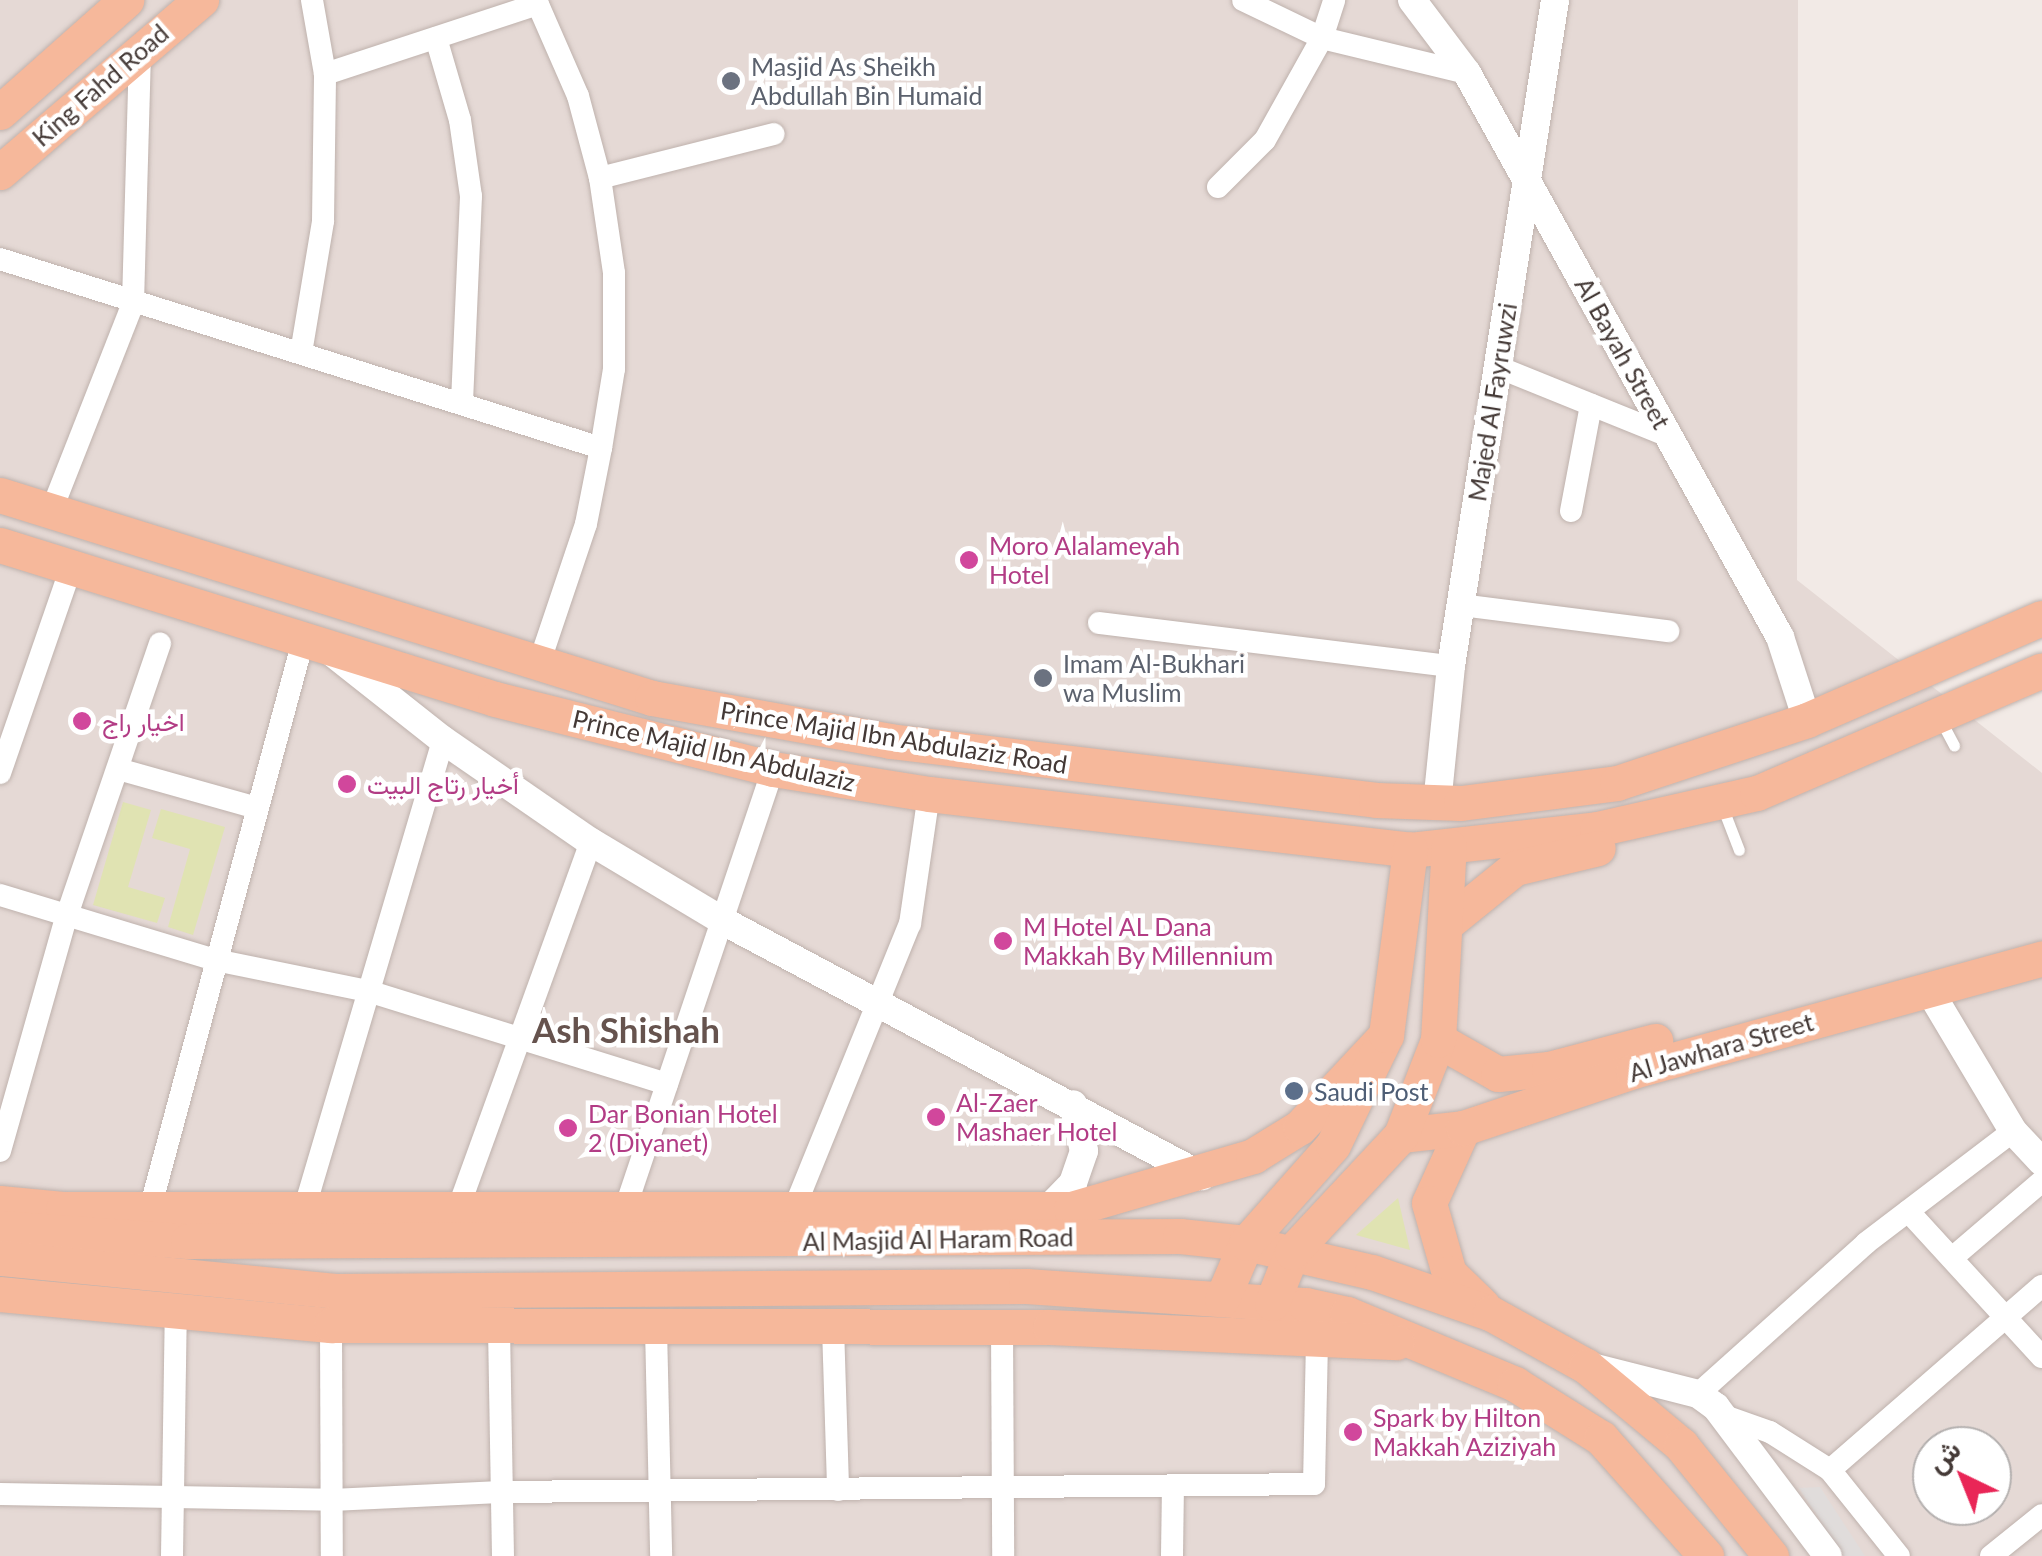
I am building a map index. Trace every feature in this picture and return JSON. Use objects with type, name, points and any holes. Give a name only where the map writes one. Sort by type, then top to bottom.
[{"type":"main road","name":"King Fahd Road","points":[[0,112],[126,0]]},
{"type":"main road","name":"King Fahd Road","points":[[0,172],[140,46],[201,0]]},
{"type":"main road","name":"Prince Majid Ibn Abdulaziz Road","points":[[0,495],[538,667],[780,724],[1128,771],[1436,804],[1616,783],[1807,720]]},
{"type":"main road","name":"Prince Majid Ibn Abdulaziz","points":[[0,545],[495,700],[773,769],[929,794],[1121,813],[1410,850],[1449,846]]},
{"type":"main road","points":[[1807,720],[2042,618]]},
{"type":"main road","points":[[1272,1303],[1292,1252],[1401,1136],[1438,1040],[1449,846],[1597,830],[1757,793],[1946,730],[2042,670]]},
{"type":"main road","points":[[1121,813],[1128,771]]},
{"type":"main road","points":[[1446,924],[1515,868],[1625,841],[1704,806]]},
{"type":"main road","points":[[1222,1299],[1246,1243],[1333,1145],[1386,1035],[1410,850]]},
{"type":"main road","name":"Al Jawhara Street","points":[[1438,1040],[1498,1074],[1548,1070],[2042,937]]},
{"type":"main road","name":"Al Jawhara Street","points":[[1401,1136],[1463,1128],[1634,1071],[2042,958]]},
{"type":"main road","points":[[0,1203],[53,1208],[458,1210],[640,1220],[794,1210],[1048,1209],[1202,1176],[1300,1127],[1386,1035]]},
{"type":"main road","points":[[1463,1128],[1430,1203],[1449,1273],[1490,1313]]},
{"type":"main road","points":[[53,1208],[108,1237]]},
{"type":"main road","name":"Al Masjid Al Haram Road","points":[[0,1228],[108,1237],[640,1220],[1180,1236],[1246,1243],[1372,1272],[1490,1313],[1586,1366],[1682,1445],[1772,1556]]},
{"type":"main road","name":"Al Masjid Al Haram Road","points":[[0,1258],[335,1291],[1026,1286],[1272,1303],[1348,1314],[1515,1384],[1601,1438],[1706,1556]]},
{"type":"main road","points":[[78,1301],[143,1274]]},
{"type":"main road","points":[[0,1294],[332,1325],[1002,1327],[1231,1332],[1318,1343],[1413,1342]]},
{"type":"street","points":[[302,354],[324,221],[325,74],[312,0]]},
{"type":"street","points":[[1243,0],[1322,38],[1467,73]]},
{"type":"street","points":[[1218,187],[1265,140],[1322,38],[1334,0]]},
{"type":"street","name":"Al Bayah Street","points":[[1412,0],[1467,73],[1780,637],[1807,720]]},
{"type":"street","name":"Majed Al Fayruwzi","points":[[1436,804],[1451,666],[1555,0]]},
{"type":"street","points":[[325,74],[537,2],[578,96],[600,178],[614,292],[614,369],[586,524],[538,667]]},
{"type":"street","points":[[436,38],[460,120],[471,196],[462,401]]},
{"type":"street","points":[[52,510],[133,303],[140,46]]},
{"type":"street","points":[[600,178],[774,134]]},
{"type":"street","points":[[0,259],[462,401],[601,448]]},
{"type":"street","points":[[1498,367],[1669,436]]},
{"type":"street","points":[[1572,511],[1591,405]]},
{"type":"street","points":[[0,773],[72,565]]},
{"type":"street","points":[[1461,605],[1668,632]]},
{"type":"street","points":[[1099,623],[1451,666]]},
{"type":"street","points":[[150,1209],[257,808],[310,639],[444,740],[591,842],[723,921],[1202,1176]]},
{"type":"street","points":[[0,1152],[67,915],[160,644]]},
{"type":"street","points":[[304,1210],[444,740]]},
{"type":"street","points":[[118,769],[257,808]]},
{"type":"street","points":[[640,1220],[667,1084],[773,769]]},
{"type":"street","points":[[794,1210],[910,924],[929,794]]},
{"type":"street","points":[[458,1210],[591,842]]},
{"type":"street","points":[[0,895],[215,960],[368,992],[524,1036],[667,1084]]},
{"type":"street","points":[[1929,990],[2013,1131],[2042,1162]]},
{"type":"street","points":[[1048,1209],[1073,1183],[1084,1150],[1073,1104]]},
{"type":"street","points":[[1698,1394],[1908,1211],[2013,1131]]},
{"type":"street","points":[[1952,1258],[2042,1181]]},
{"type":"street","points":[[1908,1211],[2042,1357]]},
{"type":"street","points":[[1830,1470],[2042,1286]]},
{"type":"street","points":[[172,1556],[176,1310]]},
{"type":"street","points":[[332,1325],[332,1556]]},
{"type":"street","points":[[1002,1327],[1002,1556]]},
{"type":"street","points":[[499,1328],[503,1556]]},
{"type":"street","points":[[656,1328],[661,1556]]},
{"type":"street","points":[[833,1328],[838,1490]]},
{"type":"street","points":[[0,1494],[175,1493],[332,1500],[502,1492],[1314,1484],[1318,1343]]},
{"type":"street","points":[[1586,1366],[1698,1394],[1722,1415],[1828,1556]]},
{"type":"street","points":[[1722,1415],[1770,1432],[1830,1470],[1898,1556]]},
{"type":"street","points":[[1172,1556],[1173,1486]]},
{"type":"street","points":[[1990,1556],[2042,1515]]},
{"type":"lane","points":[[1704,806],[1739,850]]},
{"type":"shaded area","points":[[0,0],[1798,0],[1797,580],[2042,773],[2042,1556],[0,1556]]},
{"type":"shaded area","points":[[1820,1487],[1865,1556],[1843,1556],[1799,1488]]},
{"type":"green space","points":[[123,802],[151,810],[128,887],[165,898],[157,923],[93,905]]},
{"type":"green space","points":[[161,809],[225,827],[193,935],[168,927],[190,849],[152,838]]},
{"type":"green space","points":[[1398,1198],[1410,1250],[1356,1235]]},
{"type":"place","name":"Masjid As Sheikh Abdullah Bin Humaid","points":[[731,81]]},
{"type":"place","name":"Moro Alalameyah Hotel","points":[[969,560]]},
{"type":"place","name":"Imam Al-Bukhari wa Muslim","points":[[1043,678]]},
{"type":"place","name":"اخيار راج","points":[[82,721]]},
{"type":"place","name":"أخيار رتاج البيت","points":[[347,784]]},
{"type":"place","name":"M Hotel AL Dana Makkah By Millennium","points":[[1003,941]]},
{"type":"place","name":"Saudi Post","points":[[1294,1091]]},
{"type":"place","name":"Al-Zaer Mashaer Hotel","points":[[936,1117]]},
{"type":"place","name":"Dar Bonian Hotel 2 (Diyanet)","points":[[568,1128]]},
{"type":"place","name":"Spark by Hilton Makkah Aziziyah","points":[[1353,1432]]},
{"type":"district","name":"Ash Shishah","points":[[626,1029]]}]
